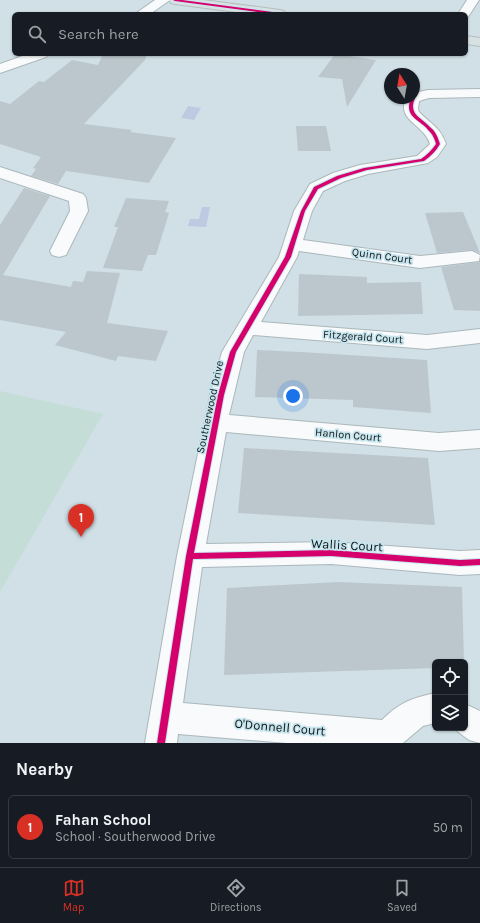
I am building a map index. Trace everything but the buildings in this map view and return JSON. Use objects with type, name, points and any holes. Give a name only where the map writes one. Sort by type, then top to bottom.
[{"type":"main road","points":[[175,0],[208,2],[268,12]]},
{"type":"main road","points":[[468,40],[480,42]]},
{"type":"street","points":[[144,12],[164,0]]},
{"type":"street","points":[[465,12],[473,0]]},
{"type":"street","points":[[0,69],[36,56]]},
{"type":"street","name":"Southerwood Drive","points":[[420,96],[428,94],[480,93]]},
{"type":"street","name":"Southerwood Drive","points":[[163,730],[190,556],[221,395],[233,352],[288,257],[303,211],[316,188],[339,177],[366,169],[422,160],[429,156],[434,150],[438,144],[433,132],[412,114],[410,104]]},
{"type":"street","points":[[0,172],[78,198],[79,211],[59,251]]},
{"type":"street","name":"Quinn Court","points":[[292,244],[420,262],[472,257]]},
{"type":"street","name":"Fitzgerald Court","points":[[247,328],[427,342],[480,336]]},
{"type":"street","name":"Hanlon Court","points":[[216,423],[439,442],[480,439]]},
{"type":"street","name":"Wallis Court","points":[[190,556],[331,553],[460,563],[480,562]]},
{"type":"street","name":"O'Donnell Court","points":[[163,730],[388,736],[399,724],[416,712],[432,709]]},
{"type":"street","points":[[468,721],[480,729]]},
{"type":"green space","points":[[0,391],[103,414],[0,592]]},
{"type":"water","points":[[188,106],[201,108],[194,120],[181,118]]},
{"type":"water","points":[[202,207],[210,207],[206,227],[188,226],[190,219],[199,219]]},
{"type":"cycle path","points":[[175,0],[265,12]]},
{"type":"cycle path","points":[[161,743],[190,556],[221,395],[233,352],[288,257],[303,211],[316,188],[339,177],[366,169],[422,160],[435,149],[438,144],[434,133],[413,114],[411,104]]},
{"type":"cycle path","points":[[190,556],[331,553],[460,563],[480,562]]},
{"type":"place","name":"Fahan School","points":[[81,537]]}]
